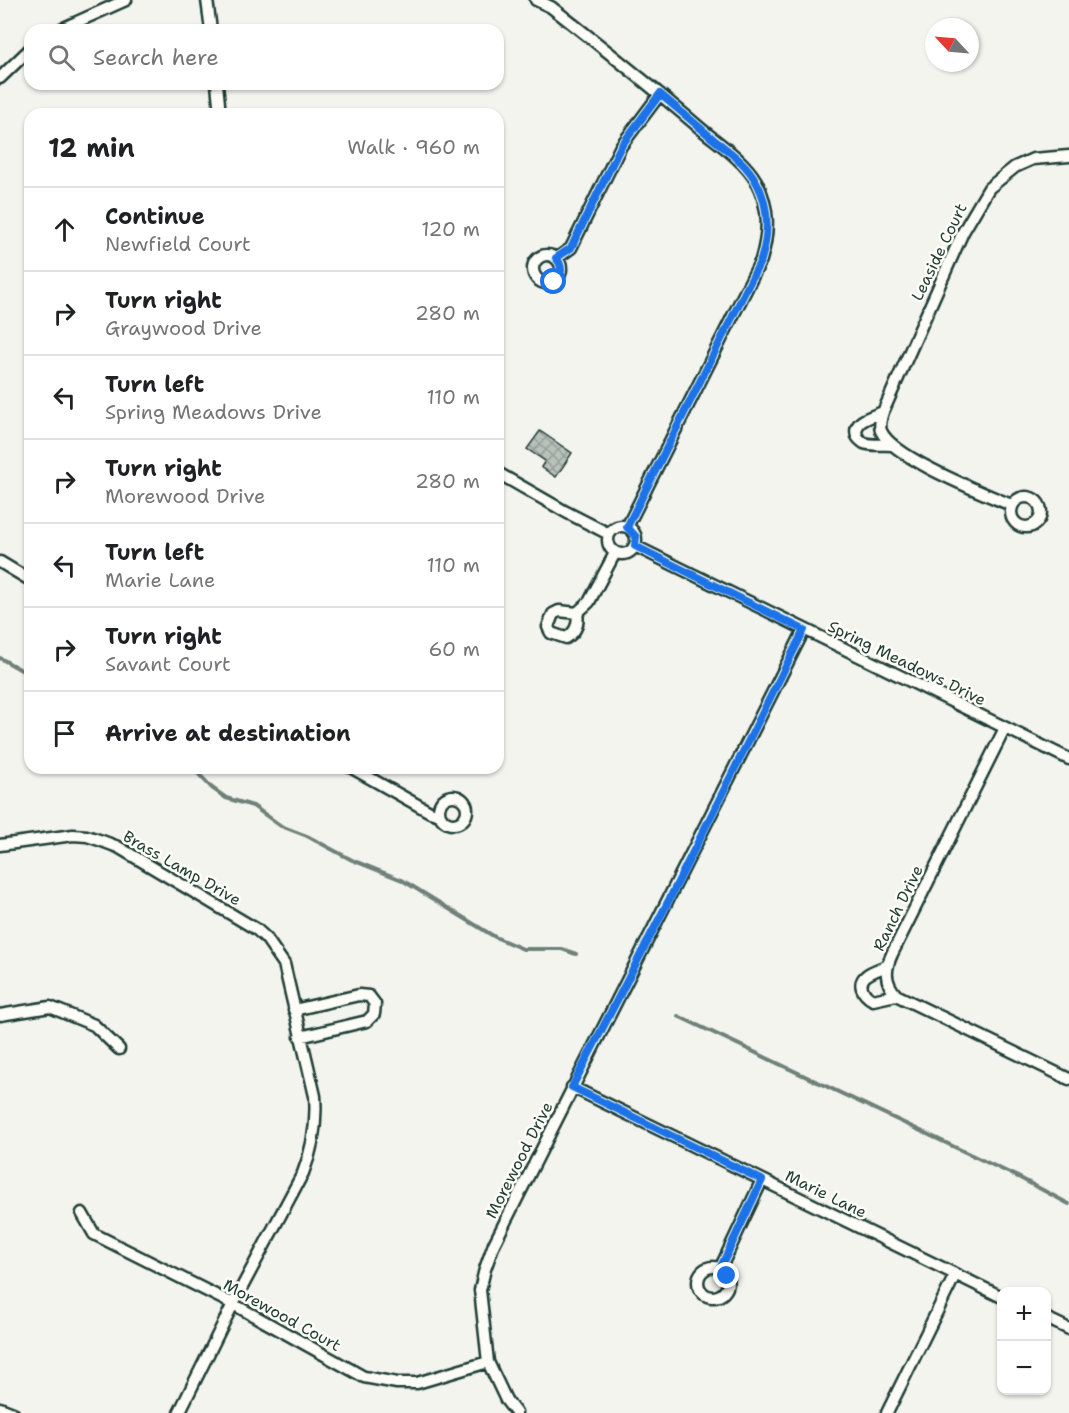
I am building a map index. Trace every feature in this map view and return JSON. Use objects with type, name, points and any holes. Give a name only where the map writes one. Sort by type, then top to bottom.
[{"type":"street","points":[[72,24],[126,0]]},
{"type":"street","points":[[207,0],[210,24]]},
{"type":"street","points":[[536,0],[551,6],[745,165],[765,204],[768,226],[767,240],[761,260],[627,527]]},
{"type":"street","points":[[0,78],[24,55]]},
{"type":"street","points":[[218,90],[219,108]]},
{"type":"street","points":[[556,258],[571,248],[621,146],[660,94]]},
{"type":"street","name":"Leaside Court","points":[[883,412],[963,232],[989,188],[1001,176],[1033,159],[1069,156]]},
{"type":"street","points":[[883,412],[880,427],[882,433],[893,445],[949,478],[1011,506]]},
{"type":"street","points":[[883,412],[862,420],[857,428],[857,434],[866,444],[893,445]]},
{"type":"street","points":[[504,476],[609,534]]},
{"type":"street","points":[[627,527],[636,537],[635,546],[628,553],[615,553],[609,546],[609,534],[615,528],[627,527]]},
{"type":"street","name":"Spring Meadows Drive","points":[[635,546],[1069,759]]},
{"type":"street","points":[[577,613],[589,602],[615,553]]},
{"type":"street","points":[[0,562],[24,576]]},
{"type":"street","name":"Morewood Drive","points":[[516,1413],[501,1390],[488,1362],[480,1290],[484,1269],[494,1244],[572,1087],[804,630]]},
{"type":"street","name":"Ranch Drive","points":[[896,994],[888,983],[886,966],[1005,728]]},
{"type":"street","points":[[363,774],[430,812],[440,815]]},
{"type":"street","name":"Brass Lamp Drive","points":[[0,845],[73,835],[87,836],[118,847],[256,929],[266,938],[284,964],[316,1106],[310,1154],[303,1173],[233,1304],[179,1413]]},
{"type":"street","points":[[886,966],[866,975],[861,983],[862,991],[868,998],[873,1000],[896,994],[1069,1079]]},
{"type":"street","points":[[294,1010],[359,995],[369,996],[375,1004],[374,1014],[366,1021],[300,1037]]},
{"type":"street","points":[[0,1015],[50,1007],[94,1025],[119,1049]]},
{"type":"street","name":"Marie Lane","points":[[572,1087],[997,1295]]},
{"type":"street","points":[[720,1269],[762,1180]]},
{"type":"street","name":"Morewood Court","points":[[82,1213],[94,1234],[233,1304],[364,1377],[381,1381],[417,1383],[488,1362]]},
{"type":"street","points":[[887,1413],[955,1275]]},
{"type":"street","points":[[1051,1320],[1069,1329]]},
{"type":"street","points":[[0,1408],[13,1413]]},
{"type":"building","points":[[540,431],[572,453],[556,477],[541,467],[545,461],[527,449]]},
{"type":"waterway","points":[[0,658],[24,672]]},
{"type":"waterway","points":[[199,774],[226,798],[253,806],[281,826],[307,836],[352,860],[402,880],[495,937],[523,949],[562,949],[576,954]]},
{"type":"waterway","points":[[678,1016],[1020,1178],[1069,1204]]},
{"type":"route","points":[[554,282],[561,271],[560,262],[556,258],[571,248],[621,146],[660,94],[745,165],[755,181],[767,211],[767,240],[761,260],[627,527],[636,537],[635,546],[804,630],[669,900],[572,1087],[762,1180],[720,1269],[727,1276]]}]
